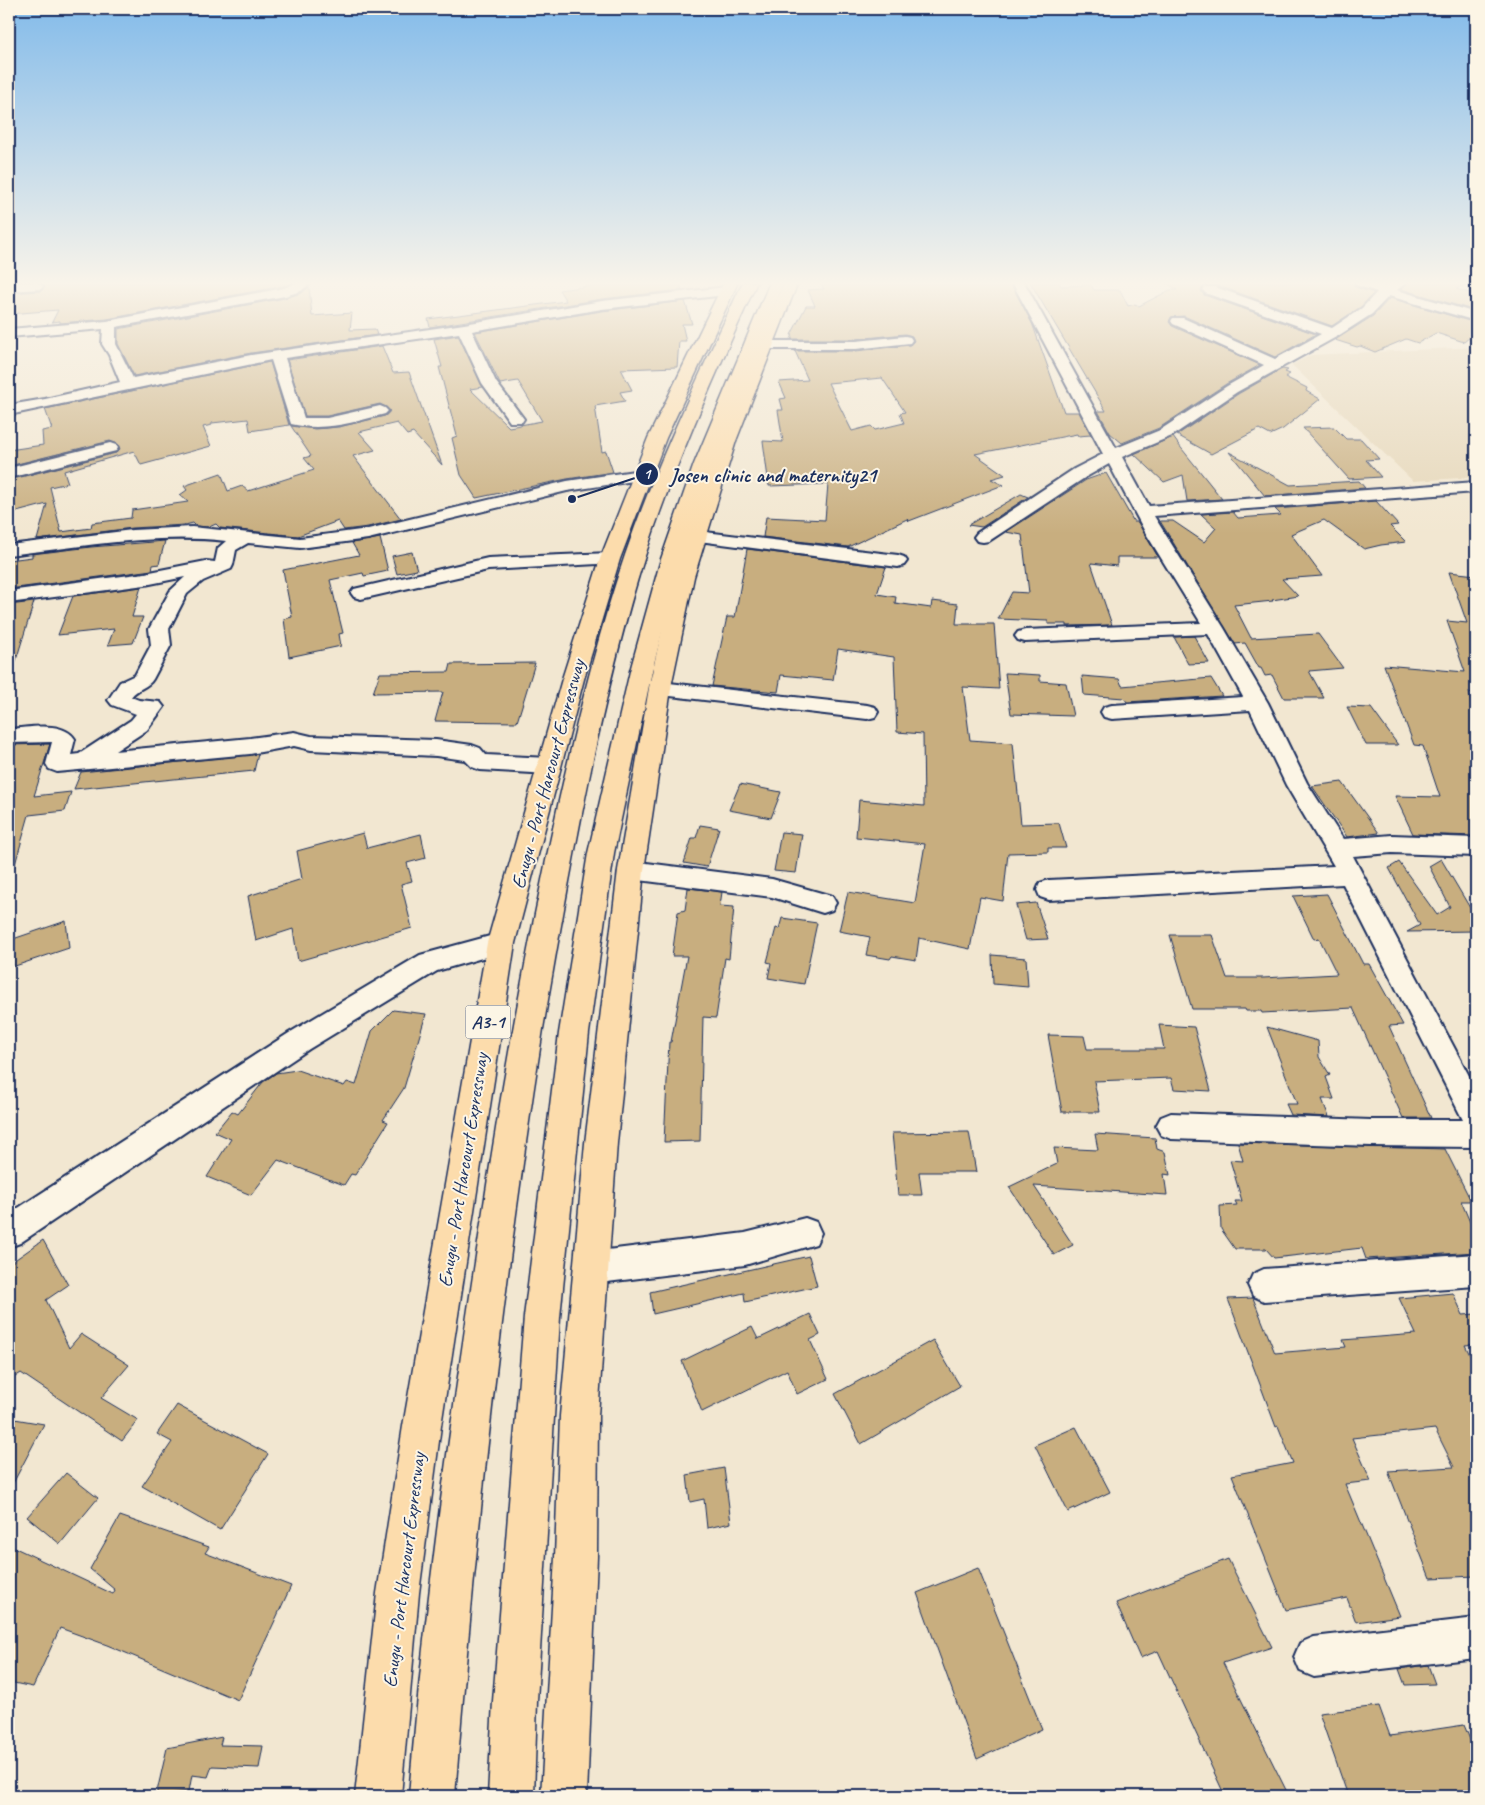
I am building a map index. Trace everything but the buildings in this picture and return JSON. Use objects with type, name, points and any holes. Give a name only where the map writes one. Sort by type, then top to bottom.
[{"type":"main road","name":"Enugu - Port Harcourt Expressway","points":[[378,1796],[398,1594],[422,1426],[501,943],[573,679],[610,559],[641,476],[687,397],[700,366]]},
{"type":"main road","points":[[510,1796],[542,1318],[574,1033],[601,853],[641,671],[671,559],[703,464],[743,366]]},
{"type":"main road","points":[[564,1796],[576,1557],[579,1416],[601,1143],[630,870],[654,735],[660,689],[684,577],[727,441],[758,366]]},
{"type":"main road","name":"Enugu - Port Harcourt Expressway","points":[[432,1796],[440,1700],[482,1326],[526,1034],[561,852],[600,671],[634,556],[668,462],[687,397]]},
{"type":"main road","points":[[561,852],[601,853]]},
{"type":"street","points":[[121,366],[128,384]]},
{"type":"street","points":[[9,410],[46,404],[128,384],[220,366]]},
{"type":"street","points":[[281,366],[297,420],[305,424],[320,423],[380,411]]},
{"type":"street","points":[[481,366],[489,383],[516,419]]},
{"type":"street","points":[[1064,366],[1143,512],[1214,628],[1257,703],[1297,785],[1337,848],[1476,1117]]},
{"type":"street","points":[[983,537],[1080,473],[1112,455],[1166,433],[1232,389],[1273,366]]},
{"type":"street","points":[[9,473],[110,448]]},
{"type":"street","points":[[9,550],[132,535],[192,532],[300,543],[368,534],[567,486],[641,476]]},
{"type":"street","points":[[1143,512],[1476,487]]},
{"type":"street","points":[[696,536],[898,561]]},
{"type":"street","points":[[224,565],[227,548],[245,537]]},
{"type":"street","points":[[361,593],[488,564],[610,559]]},
{"type":"street","points":[[9,597],[145,579],[190,568],[224,565]]},
{"type":"street","points":[[86,760],[139,725],[153,707],[137,707],[119,700],[127,687],[143,679],[161,645],[159,629],[178,591],[196,578],[224,565]]},
{"type":"street","points":[[1025,636],[1214,628]]},
{"type":"street","points":[[660,689],[867,712]]},
{"type":"street","points":[[1112,712],[1257,703]]},
{"type":"street","points":[[9,736],[52,734],[64,739],[57,764],[250,746],[294,739],[353,746],[436,748],[472,753],[480,762],[549,766]]},
{"type":"street","points":[[1337,848],[1392,844],[1476,847]]},
{"type":"street","points":[[630,870],[772,888],[823,903]]},
{"type":"street","points":[[1049,890],[1350,874]]},
{"type":"street","points":[[9,1232],[299,1041],[429,963],[501,943]]},
{"type":"street","points":[[1171,1126],[1371,1133],[1476,1134]]},
{"type":"street","points":[[591,1268],[745,1249],[805,1233]]},
{"type":"street","points":[[1264,1285],[1476,1270]]},
{"type":"street","points":[[1314,1657],[1476,1638]]},
{"type":"shaded area","points":[[1293,366],[1476,366],[1476,477],[1413,481]]},
{"type":"place","name":"Josen clinic and maternity21","points":[[572,499]]}]
